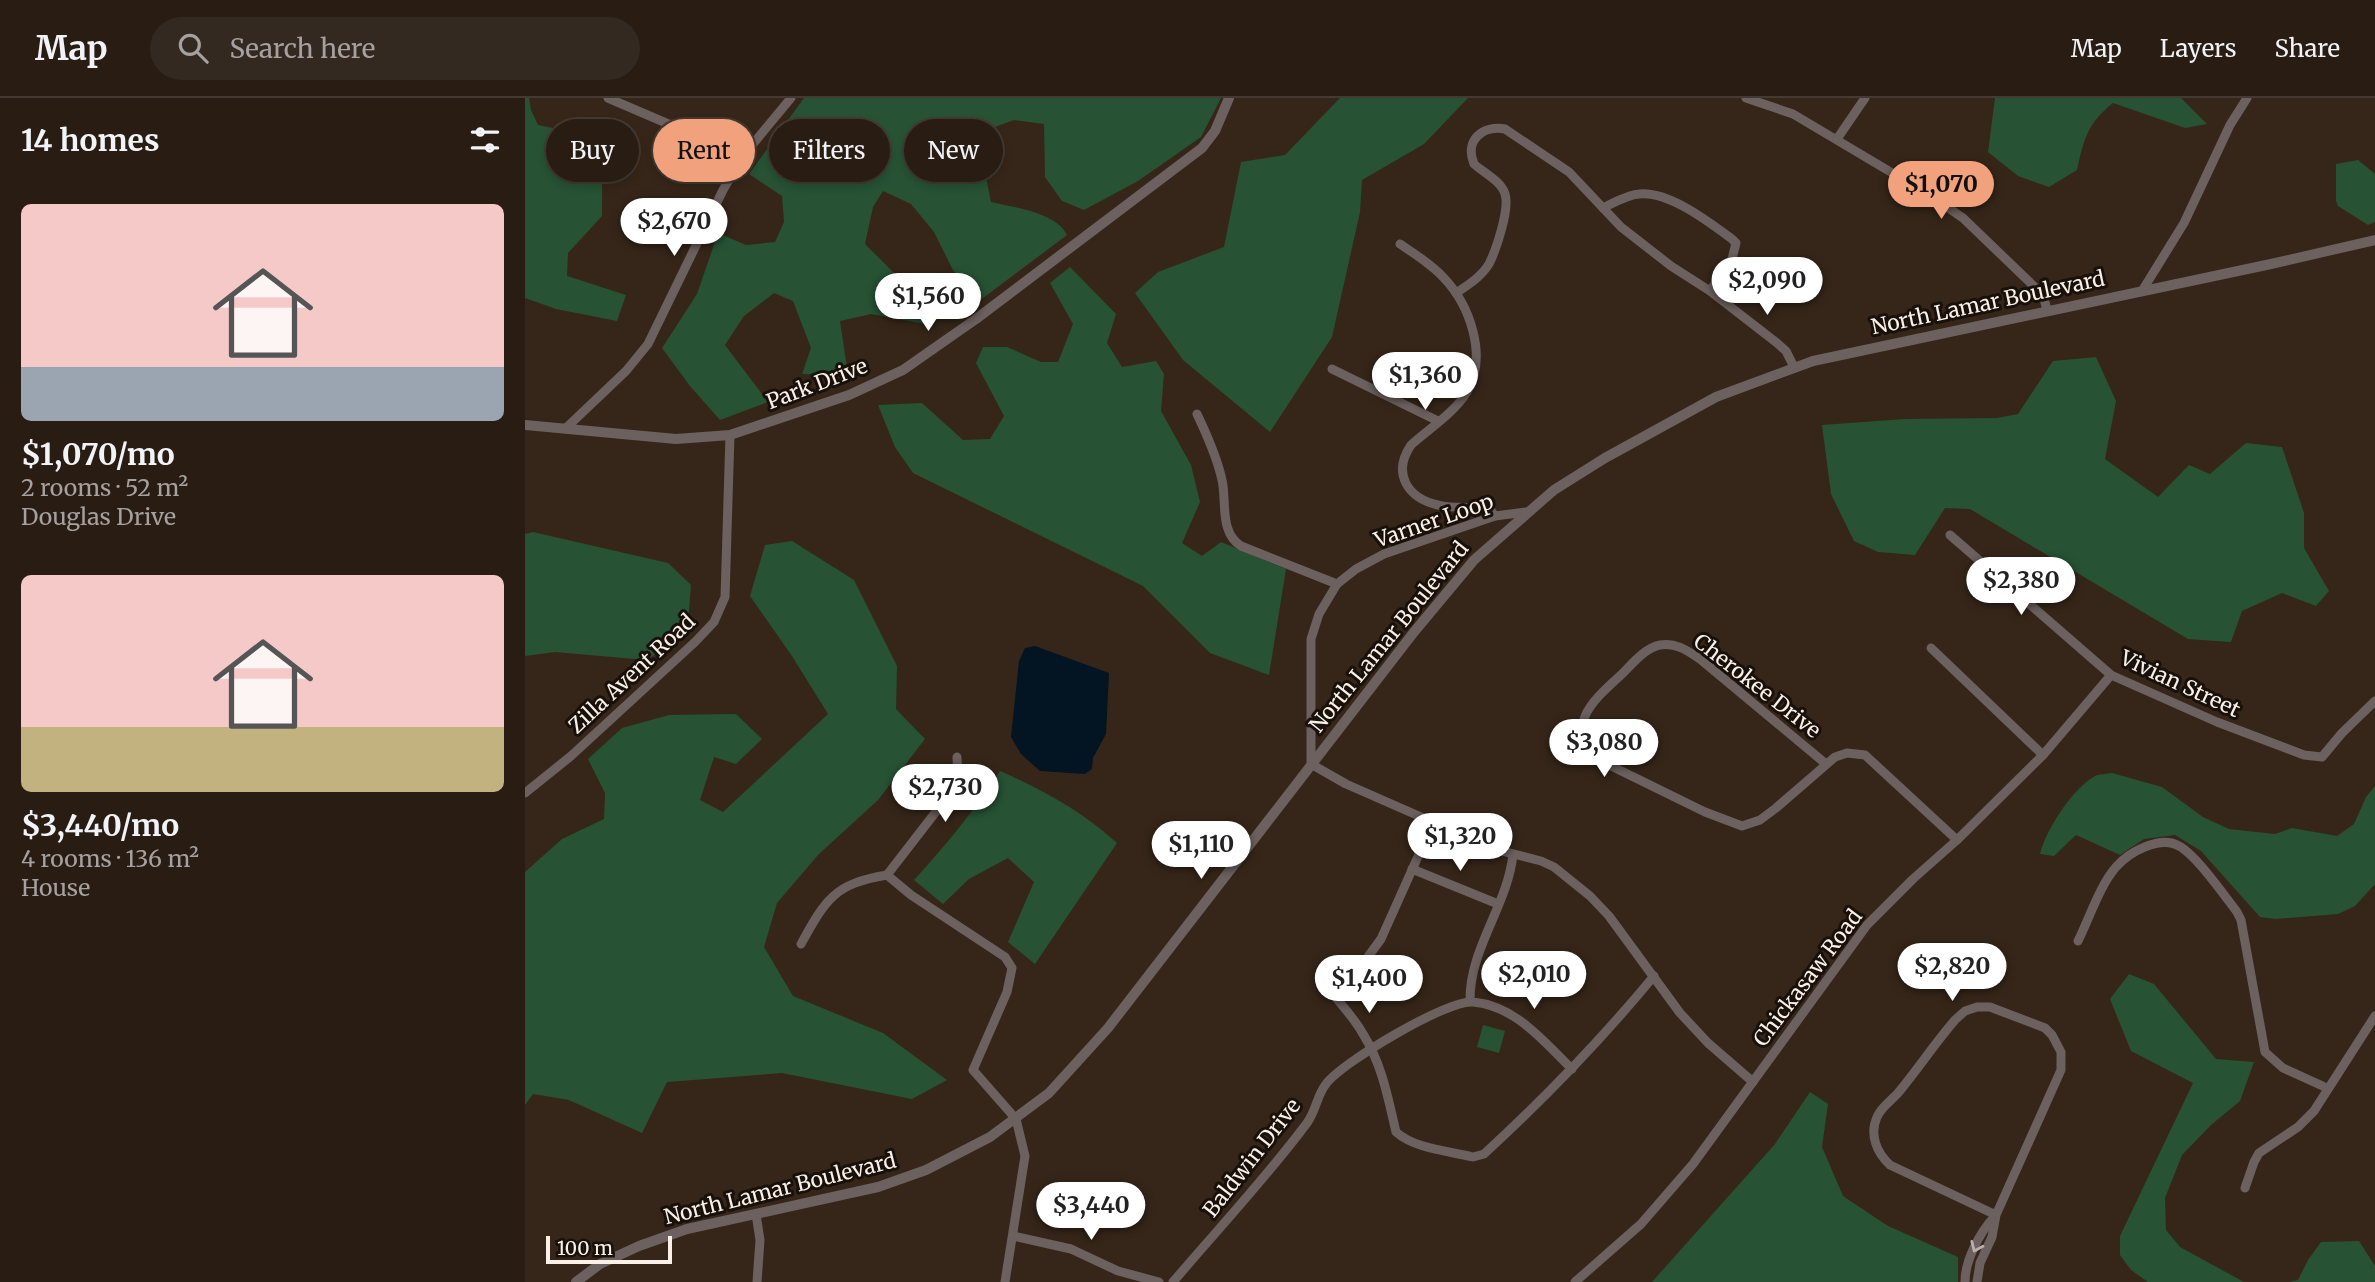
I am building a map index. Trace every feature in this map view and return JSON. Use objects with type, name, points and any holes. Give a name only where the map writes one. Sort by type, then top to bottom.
[{"type":"street","points":[[608,98],[657,119]]},
{"type":"street","points":[[755,142],[792,98]]},
{"type":"street","name":"Park Drive","points":[[525,425],[676,439],[730,435],[844,397],[903,370],[976,319],[1202,148],[1215,131],[1229,98]]},
{"type":"street","points":[[1746,98],[1793,114],[1963,218],[2043,295],[2047,310]]},
{"type":"street","points":[[1837,139],[1865,98]]},
{"type":"street","points":[[2141,291],[2184,223],[2243,100]]},
{"type":"street","points":[[1456,293],[1475,281],[1488,265],[1506,211],[1502,188],[1479,169],[1471,158],[1473,140],[1486,129],[1506,129],[1569,172],[1621,227],[1649,250],[1710,291],[1786,351],[1794,367]]},
{"type":"street","points":[[566,428],[626,370],[648,344],[728,182]]},
{"type":"street","points":[[1603,208],[1640,194],[1657,197],[1678,204],[1732,239],[1736,243],[1732,259],[1710,291]]},
{"type":"street","name":"North Lamar Boulevard","points":[[576,1282],[600,1264],[639,1246],[687,1229],[833,1198],[902,1179],[960,1154],[1016,1119],[1049,1093],[1108,1028],[1415,630],[1474,560],[1554,490],[1676,418],[1716,397],[1794,367],[1847,352],[2375,240]]},
{"type":"street","points":[[1400,244],[1432,266],[1456,293],[1469,318],[1475,341],[1475,367],[1467,392],[1457,405],[1406,453],[1403,461],[1404,481],[1417,496],[1437,505],[1488,507],[1495,516]]},
{"type":"street","points":[[1332,369],[1438,421]]},
{"type":"street","points":[[1197,414],[1208,436],[1223,482],[1225,515],[1232,539],[1241,546],[1337,584]]},
{"type":"street","name":"Zilla Avent Road","points":[[525,793],[571,756],[714,622],[725,597],[730,435]]},
{"type":"street","name":"Varner Loop","points":[[1311,764],[1311,639],[1319,614],[1337,584],[1356,569],[1384,554],[1495,516],[1526,512]]},
{"type":"street","name":"Vivian Street","points":[[1950,535],[2111,675],[2217,722],[2317,758],[2322,757],[2375,701]]},
{"type":"street","name":"Cherokee Drive","points":[[1826,764],[1700,659],[1673,645],[1649,649],[1597,696],[1586,710],[1583,721],[1587,745],[1592,753],[1605,763],[1705,812],[1742,826],[1752,824],[1766,815],[1835,757],[1847,753],[1865,755],[1957,841]]},
{"type":"street","points":[[1931,648],[2043,755]]},
{"type":"street","name":"Chickasaw Road","points":[[1575,1282],[1641,1224],[1693,1164],[1867,925],[1913,879],[1957,841],[2043,755],[2111,675]]},
{"type":"street","points":[[801,944],[824,904],[834,894],[854,882],[887,875],[958,780],[957,757]]},
{"type":"street","points":[[1311,764],[1346,784],[1433,823],[1494,849],[1541,861],[1570,878],[1609,916],[1680,1013],[1708,1043],[1752,1082]]},
{"type":"street","points":[[1433,823],[1381,939],[1337,999],[1357,1024],[1372,1050],[1384,1080],[1396,1132],[1410,1141],[1473,1157],[1484,1154],[1572,1069],[1622,1016],[1654,976]]},
{"type":"street","points":[[2078,941],[2116,867],[2144,848],[2159,843],[2180,846],[2190,854],[2241,920],[2265,1052],[2283,1068],[2327,1088]]},
{"type":"street","points":[[1513,855],[1472,976],[1470,1001],[1493,1006],[1516,1016],[1572,1069]]},
{"type":"street","points":[[1412,869],[1498,904]]},
{"type":"street","points":[[887,875],[911,895],[1005,957],[1012,968],[1007,992],[974,1070],[1016,1119],[1025,1156],[1005,1282]]},
{"type":"street","name":"Baldwin Drive","points":[[1173,1282],[1310,1119],[1325,1084],[1393,1035],[1441,1010],[1470,1001]]},
{"type":"street","points":[[1977,1282],[1980,1263],[1992,1237],[1996,1215],[2052,1091],[2062,1061],[2057,1044],[2045,1028],[1990,1007],[1977,1007],[1965,1011],[1955,1020],[1896,1096],[1882,1109],[1876,1118],[1873,1137],[1883,1159],[1890,1165],[1996,1215]]},
{"type":"street","points":[[2245,1188],[2259,1153],[2298,1127],[2313,1111],[2375,1016]]},
{"type":"street","points":[[756,1214],[760,1240],[757,1282]]},
{"type":"street","points":[[1965,1282],[1965,1272],[1974,1251],[1986,1226],[1996,1215]]},
{"type":"street","points":[[1013,1237],[1071,1249],[1118,1271],[1159,1282]]},
{"type":"green space","points":[[525,98],[529,98],[538,125],[546,127],[546,182],[602,182],[602,216],[568,253],[567,276],[626,295],[617,321],[556,309],[525,298]]},
{"type":"green space","points":[[804,98],[1221,98],[1201,137],[1138,181],[1084,210],[1062,201],[1045,177],[1044,124],[1014,120],[1003,124],[1003,119],[904,119],[904,182],[987,182],[991,202],[1044,216],[1062,227],[1067,235],[979,301],[953,270],[934,232],[911,204],[883,191],[873,207],[865,244],[895,274],[930,325],[871,314],[840,321],[848,375],[802,374],[811,348],[793,301],[774,293],[744,316],[725,345],[768,402],[720,420],[662,348],[697,294],[718,233],[746,245],[775,242],[784,222],[782,196],[755,178],[755,166],[769,146],[769,182],[890,182],[890,119],[789,119]]},
{"type":"green space","points":[[1340,98],[1468,98],[1424,144],[1362,180],[1360,212],[1332,337],[1270,432],[1183,360],[1135,293],[1158,272],[1224,247],[1241,162],[1285,155]]},
{"type":"green space","points":[[1995,98],[2181,98],[2207,124],[2185,128],[2113,103],[2092,125],[2077,170],[2049,187],[2018,176],[1988,152]]},
{"type":"green space","points":[[2358,160],[2375,174],[2375,222],[2368,225],[2338,206],[2336,201],[2336,164]]},
{"type":"green space","points":[[1070,267],[1116,314],[1107,343],[1122,367],[1156,361],[1164,374],[1161,411],[1191,465],[1200,502],[1182,543],[1202,556],[1221,542],[1286,569],[1269,675],[1210,653],[1143,586],[913,473],[895,447],[878,405],[922,403],[963,440],[990,439],[1004,416],[976,363],[983,347],[1007,347],[1041,362],[1058,362],[1073,324],[1050,283]]},
{"type":"green space","points":[[2096,357],[2116,401],[2105,459],[2158,497],[2189,465],[2210,474],[2246,443],[2282,447],[2304,513],[2304,548],[2329,591],[2316,606],[2282,593],[2242,611],[2231,642],[2188,639],[1970,509],[1945,508],[1915,555],[1878,552],[1854,541],[1831,494],[1822,425],[1905,419],[1997,418],[2018,414],[2053,361]]},
{"type":"green space","points":[[533,532],[668,563],[691,585],[687,636],[646,660],[555,652],[525,656],[525,534]]},
{"type":"green space","points":[[792,541],[854,580],[897,666],[896,709],[925,739],[878,800],[818,855],[777,903],[764,947],[793,996],[883,1033],[947,1080],[912,1099],[782,1073],[667,1082],[642,1133],[569,1100],[533,1094],[525,1105],[525,872],[562,839],[604,819],[605,793],[588,759],[622,728],[669,715],[736,714],[762,739],[736,764],[714,757],[700,800],[723,812],[828,714],[750,596],[765,545]]},
{"type":"green space","points":[[1000,771],[1062,802],[1117,843],[1035,964],[1008,942],[1034,882],[1008,858],[969,879],[943,904],[914,880],[959,827]]},
{"type":"green space","points":[[2112,773],[2162,787],[2203,817],[2229,829],[2275,834],[2292,828],[2337,836],[2354,824],[2366,797],[2375,786],[2375,884],[2355,906],[2338,914],[2275,919],[2260,917],[2201,851],[2175,835],[2144,839],[2120,855],[2076,835],[2054,856],[2040,854],[2054,822],[2069,800],[2095,776]]},
{"type":"green space","points":[[2129,974],[2154,984],[2216,1059],[2254,1062],[2240,1101],[2211,1125],[2182,1155],[2165,1198],[2166,1230],[2180,1247],[2244,1282],[2148,1282],[2131,1270],[2120,1255],[2120,1236],[2193,1083],[2131,1051],[2110,999]]},
{"type":"green space","points":[[1483,1025],[1505,1031],[1499,1053],[1477,1047]]},
{"type":"green space","points":[[1810,1092],[1828,1104],[1822,1147],[1843,1196],[1888,1226],[1958,1257],[1958,1282],[1652,1282],[1775,1144]]},
{"type":"green space","points":[[2359,1241],[2375,1266],[2375,1282],[2289,1282],[2298,1280],[2321,1242]]},
{"type":"water","points":[[1035,646],[1109,673],[1106,734],[1093,758],[1092,769],[1085,774],[1040,771],[1021,754],[1011,737],[1019,661],[1025,648]]}]
